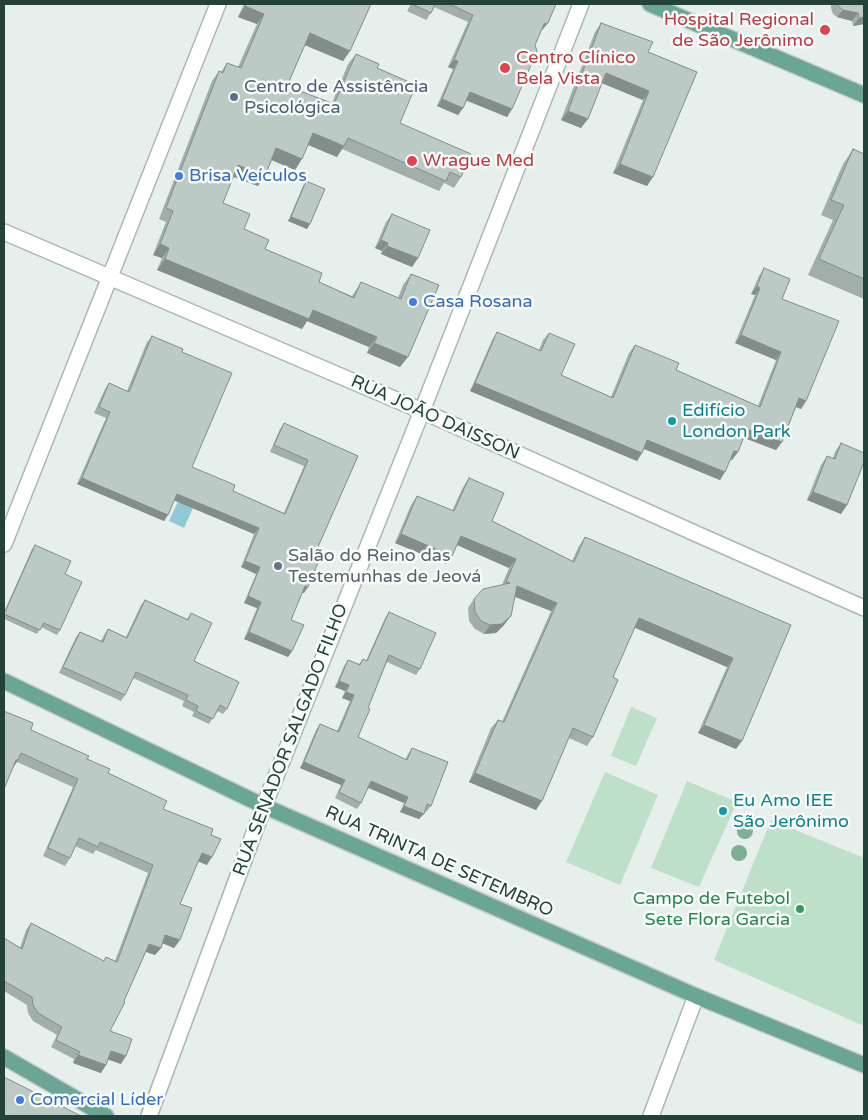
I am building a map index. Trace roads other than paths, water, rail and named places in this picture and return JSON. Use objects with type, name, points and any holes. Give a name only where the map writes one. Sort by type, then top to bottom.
[{"type":"main road","points":[[650,4],[864,95]]},
{"type":"main road","name":"RUA TRINTA DE SETEMBRO","points":[[4,682],[264,806],[696,996],[864,1065]]},
{"type":"main road","points":[[4,1057],[106,1116]]},
{"type":"street","points":[[4,544],[218,4]]},
{"type":"street","name":"RUA SENADOR SALGADO FILHO","points":[[149,1116],[264,806],[581,4]]},
{"type":"street","name":"RUA JOÃO DAISSON","points":[[4,232],[422,410],[699,536],[864,608]]},
{"type":"street","points":[[651,1116],[696,996]]},
{"type":"water","points":[[182,493],[197,499],[184,528],[169,521]]},
{"type":"place","name":"Hospital Regional de São Jerônimo","points":[[825,30]]},
{"type":"place","name":"Centro Clínico Bela Vista","points":[[505,68]]},
{"type":"place","name":"Centro de Assistência Psicológica","points":[[234,97]]},
{"type":"place","name":"Wrague Med","points":[[412,161]]},
{"type":"place","name":"Brisa Veículos","points":[[179,176]]},
{"type":"place","name":"Casa Rosana","points":[[413,302]]},
{"type":"place","name":"Edifício London Park","points":[[672,421]]},
{"type":"place","name":"Salão do Reino das Testemunhas de Jeová","points":[[278,566]]},
{"type":"place","name":"Eu Amo IEE São Jerônimo","points":[[723,811]]},
{"type":"place","name":"Campo de Futebol Sete Flora Garcia","points":[[800,909]]},
{"type":"place","name":"Comercial Líder","points":[[20,1100]]}]
